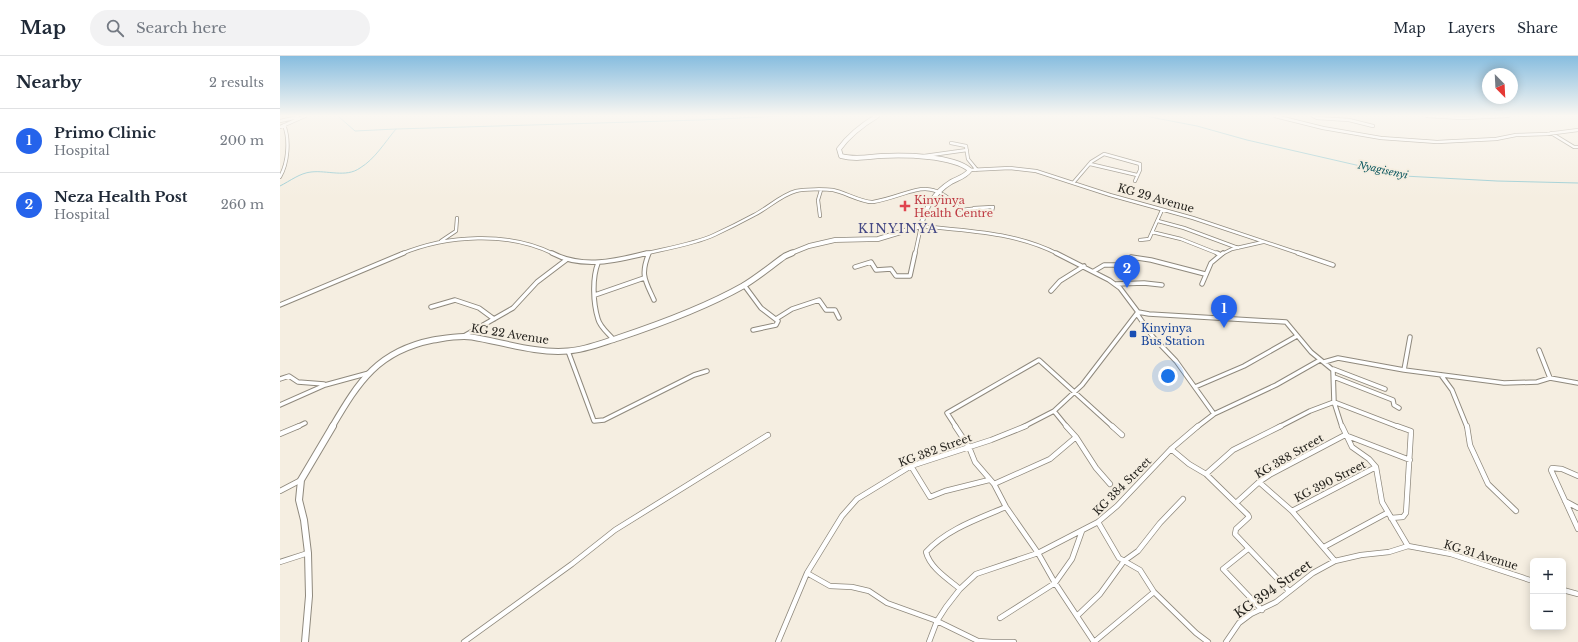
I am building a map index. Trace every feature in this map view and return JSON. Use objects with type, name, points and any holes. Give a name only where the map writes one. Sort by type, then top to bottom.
[{"type":"street","points":[[280,177],[283,174],[287,143]]},
{"type":"street","points":[[844,143],[839,149],[841,156],[852,158],[887,156],[953,161],[966,165],[970,170],[946,186],[927,206],[923,214],[910,276],[896,276],[891,269],[876,270],[871,262],[855,267]]},
{"type":"street","points":[[953,143],[966,146],[970,163],[977,170]]},
{"type":"street","points":[[1568,143],[1574,147],[1578,147]]},
{"type":"street","points":[[916,158],[944,152],[967,150]]},
{"type":"street","points":[[1073,183],[1100,155],[1109,155],[1140,164],[1135,181]]},
{"type":"street","points":[[1090,164],[1137,175]]},
{"type":"street","name":"KG 29 Avenue","points":[[970,170],[1027,170],[1193,218],[1333,266]]},
{"type":"street","points":[[280,305],[416,248],[440,242],[473,239],[511,241],[544,248],[566,260],[598,263],[624,260],[712,236],[755,215],[790,193],[821,190],[838,192],[863,201],[871,202],[921,189],[939,192],[952,200],[961,210],[980,208],[992,211],[994,207],[974,208]]},
{"type":"street","points":[[820,216],[818,200],[821,190]]},
{"type":"street","points":[[1140,240],[1149,239],[1162,210]]},
{"type":"street","points":[[440,242],[456,231],[457,218]]},
{"type":"street","points":[[1158,221],[1184,228],[1238,248]]},
{"type":"street","points":[[921,226],[1009,236],[1047,248],[1116,284],[1138,313],[1153,337],[1176,361],[1214,414]]},
{"type":"street","name":"KG 22 Avenue","points":[[305,642],[309,596],[308,553],[304,520],[299,500],[301,480],[336,420],[369,373],[380,362],[402,349],[428,340],[451,337],[462,337],[544,350],[568,351],[613,339],[705,305],[744,285],[785,256],[809,246],[835,240],[878,239],[921,226]]},
{"type":"street","points":[[1152,232],[1181,239],[1219,254]]},
{"type":"street","points":[[1202,284],[1209,266],[1219,254],[1264,242]]},
{"type":"street","points":[[649,253],[644,266],[644,278],[654,300]]},
{"type":"street","points":[[1094,272],[1098,267],[1104,265],[1123,265],[1131,257],[1151,260],[1205,274]]},
{"type":"street","points":[[462,337],[517,305],[537,282],[566,260]]},
{"type":"street","points":[[598,263],[594,272],[594,295],[601,325],[613,339]]},
{"type":"street","points":[[1051,291],[1060,280],[1084,266]]},
{"type":"street","points":[[594,295],[644,278]]},
{"type":"street","points":[[1116,284],[1131,283],[1162,285]]},
{"type":"street","points":[[744,285],[761,308],[778,321],[776,325],[753,330]]},
{"type":"street","points":[[431,307],[455,300],[479,308],[494,319]]},
{"type":"street","points":[[776,319],[792,309],[819,300],[826,310],[835,310],[839,318]]},
{"type":"street","points":[[1138,313],[1286,322],[1297,336],[1322,361],[1333,369],[1385,388]]},
{"type":"street","name":"KG 382 Street","points":[[778,642],[807,573],[842,516],[858,499],[876,486],[912,466],[1025,426],[1054,410],[1074,393],[1138,313]]},
{"type":"street","points":[[1195,388],[1244,366],[1297,336]]},
{"type":"street","points":[[1404,370],[1410,337]]},
{"type":"street","points":[[1539,350],[1550,378]]},
{"type":"street","points":[[568,351],[594,421],[597,422],[604,420],[689,378],[707,371]]},
{"type":"street","points":[[1322,361],[1338,358],[1404,370],[1516,384],[1536,382],[1550,378],[1578,383]]},
{"type":"street","points":[[1122,435],[1039,360],[947,413],[969,447],[975,462],[994,484],[1006,506],[1038,553],[1055,583],[1094,642],[1154,592]]},
{"type":"street","name":"KG 384 Street","points":[[929,642],[937,621],[960,589],[976,574],[1038,553],[1098,522],[1117,506],[1170,449],[1214,414],[1276,385],[1322,361]]},
{"type":"street","points":[[1333,369],[1334,402],[1345,435],[1352,447],[1376,467],[1382,502],[1408,546]]},
{"type":"street","points":[[280,406],[325,384],[369,373]]},
{"type":"street","points":[[1441,375],[1445,382],[1451,387],[1468,429],[1470,445],[1488,484],[1516,511]]},
{"type":"street","points":[[280,380],[289,376],[298,382],[325,384]]},
{"type":"street","points":[[1334,377],[1392,400],[1394,406],[1399,408]]},
{"type":"street","points":[[1206,474],[1233,450],[1310,411],[1334,402],[1411,431],[1406,514],[1403,517],[1391,518]]},
{"type":"street","points":[[1054,410],[1076,437],[1096,468],[1110,484]]},
{"type":"street","points":[[280,434],[305,422]]},
{"type":"street","points":[[464,642],[572,564],[615,530],[768,435]]},
{"type":"street","points":[[1345,435],[1410,460]]},
{"type":"street","name":"KG 388 Street","points":[[1236,503],[1259,482],[1345,435]]},
{"type":"street","points":[[994,484],[1050,459],[1076,437]]},
{"type":"street","points":[[1170,449],[1188,464],[1206,474],[1249,516],[1236,529],[1234,534],[1260,559],[1276,579],[1289,591]]},
{"type":"street","points":[[912,466],[930,498],[945,491],[989,480]]},
{"type":"street","name":"KG 390 Street","points":[[1292,511],[1376,467]]},
{"type":"street","points":[[1578,476],[1562,469],[1552,468],[1551,470],[1572,519],[1578,529]]},
{"type":"street","points":[[280,491],[301,480]]},
{"type":"street","points":[[1259,482],[1292,511],[1335,561]]},
{"type":"street","points":[[1077,616],[1100,594],[1124,561],[1138,551],[1183,499]]},
{"type":"street","points":[[1565,501],[1578,508]]},
{"type":"street","points":[[960,589],[941,574],[926,557],[926,552],[937,541],[965,525],[1006,506]]},
{"type":"street","points":[[1324,547],[1388,513]]},
{"type":"street","points":[[1572,519],[1578,523]]},
{"type":"street","points":[[1098,522],[1115,553],[1124,561],[1140,570],[1154,592],[1196,633],[1208,642]]},
{"type":"street","points":[[1000,618],[1055,583],[1072,559],[1082,531]]},
{"type":"street","name":"KG 394 Street","points":[[1226,642],[1239,623],[1251,614],[1276,602],[1313,573],[1335,561],[1361,555],[1389,552],[1408,546]]},
{"type":"street","name":"KG 31 Avenue","points":[[1408,546],[1451,554],[1530,580]]},
{"type":"street","points":[[1248,549],[1223,569],[1262,610]]},
{"type":"street","points":[[280,562],[308,553]]},
{"type":"street","points":[[807,573],[830,586],[852,587],[869,591],[887,603],[937,621],[978,641],[1014,642]]},
{"type":"street","points":[[1566,591],[1578,594]]},
{"type":"waterway","name":"Nyagisenyi","points":[[280,186],[307,173],[349,173],[355,171],[370,160],[385,143]]},
{"type":"waterway","name":"Nyagisenyi","points":[[1262,143],[1404,176],[1497,181],[1578,183]]},
{"type":"place","name":"Kinyinya Health Centre","points":[[905,206]]},
{"type":"place","name":"Neza Health Post","points":[[1127,288]]},
{"type":"place","name":"Primo Clinic","points":[[1224,328]]},
{"type":"place","name":"Kinyinya Bus Station","points":[[1133,334]]},
{"type":"district","name":"KINYINYA","points":[[898,228]]}]
